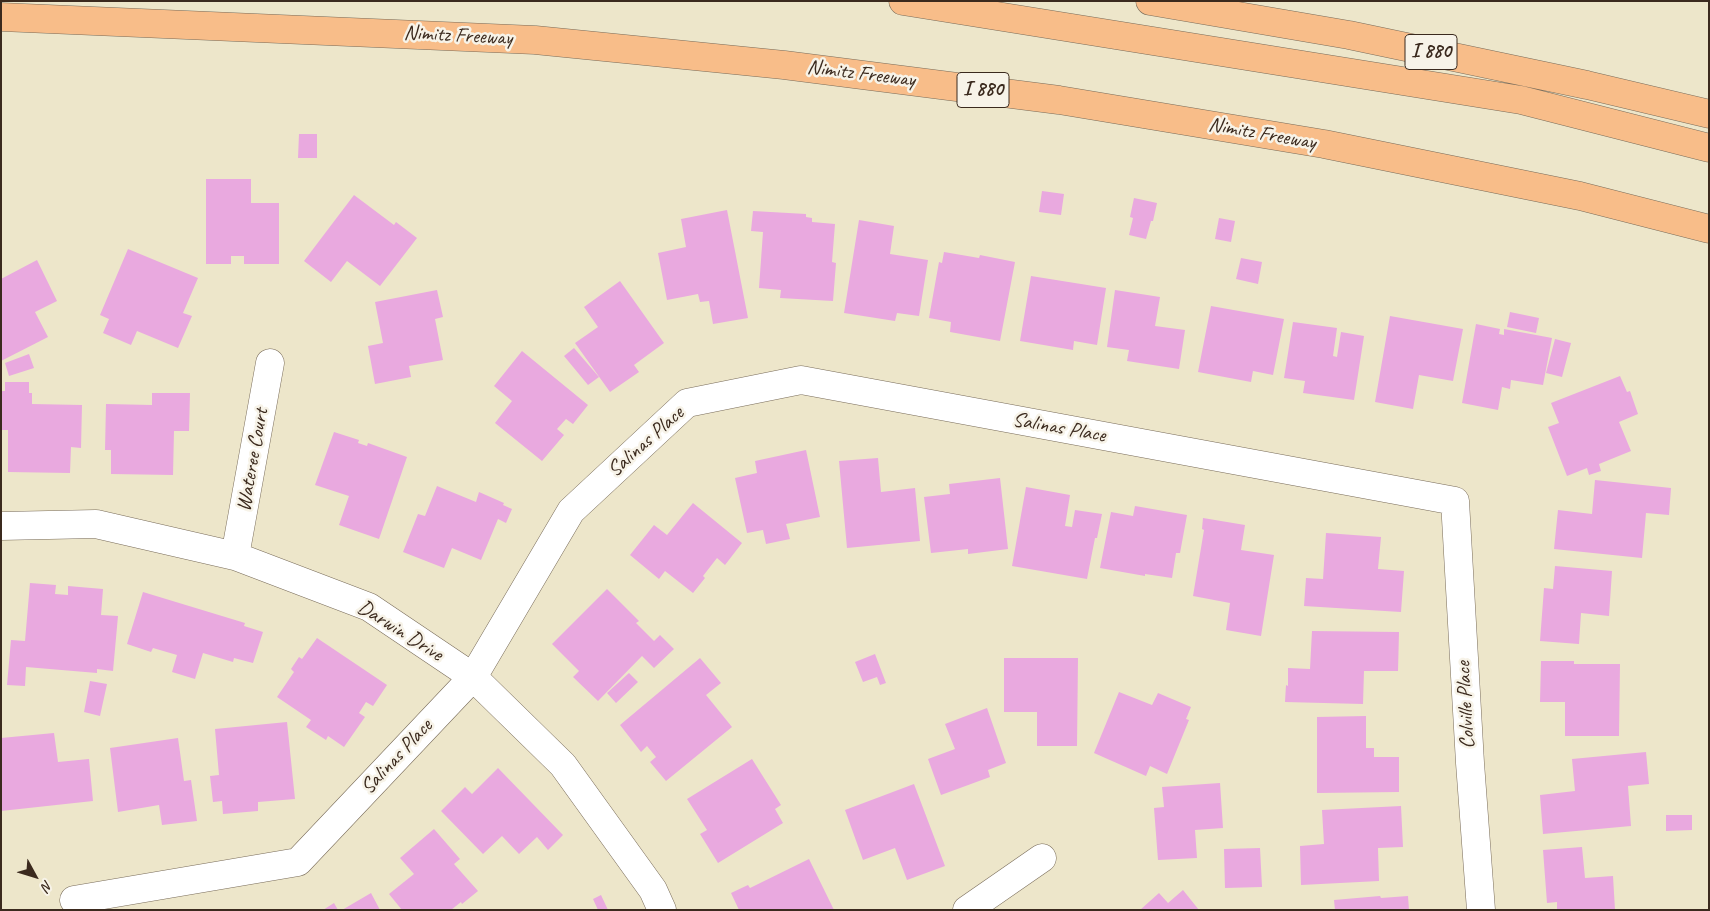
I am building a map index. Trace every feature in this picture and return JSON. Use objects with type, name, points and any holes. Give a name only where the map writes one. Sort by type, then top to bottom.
[{"type":"highway","name":"I 880","points":[[903,1],[1521,100],[1709,148]]},
{"type":"highway","name":"I 880","points":[[1150,1],[1349,35],[1578,83],[1709,114]]},
{"type":"highway","name":"Nimitz Freeway","points":[[1,16],[535,40],[784,65],[1059,100],[1324,144],[1580,196],[1709,229]]},
{"type":"street","name":"Wateree Court","points":[[235,556],[270,363]]},
{"type":"street","name":"Salinas Place","points":[[74,900],[298,862],[473,677],[571,511],[687,403],[801,380],[1455,501]]},
{"type":"street","name":"Colville Place","points":[[1455,501],[1470,763],[1481,910]]},
{"type":"street","name":"Darwin Drive","points":[[1,526],[96,524],[235,556],[369,607],[473,677],[563,765],[653,890],[662,910]]},
{"type":"street","points":[[967,910],[1042,858]]},
{"type":"building","points":[[299,134],[317,134],[317,158],[298,158]]},
{"type":"building","points":[[206,179],[251,179],[251,203],[279,203],[279,264],[244,264],[244,256],[231,256],[231,264],[206,264]]},
{"type":"building","points":[[1042,191],[1064,194],[1061,215],[1039,212]]},
{"type":"building","points":[[354,195],[394,225],[396,222],[417,238],[380,286],[347,261],[331,282],[304,261]]},
{"type":"building","points":[[1134,198],[1157,203],[1146,239],[1129,235],[1133,218],[1130,217]]},
{"type":"building","points":[[727,210],[748,318],[713,324],[709,301],[700,302],[698,294],[667,300],[658,253],[686,247],[681,219]]},
{"type":"building","points":[[753,211],[806,214],[806,217],[812,218],[812,222],[835,224],[832,262],[836,263],[833,301],[780,298],[781,290],[759,288],[763,232],[751,231]]},
{"type":"building","points":[[1219,218],[1235,221],[1231,242],[1215,239]]},
{"type":"building","points":[[859,220],[894,226],[890,254],[928,260],[919,316],[897,313],[895,321],[844,313]]},
{"type":"building","points":[[128,249],[198,278],[183,313],[192,316],[178,348],[137,331],[131,345],[103,333],[109,319],[100,315]]},
{"type":"building","points":[[944,252],[979,258],[980,255],[1015,262],[1000,341],[950,332],[951,322],[929,318],[939,262],[942,263]]},
{"type":"building","points":[[1241,258],[1262,262],[1258,284],[1236,279]]},
{"type":"building","points":[[37,260],[57,301],[35,312],[48,337],[1,361],[1,279]]},
{"type":"building","points":[[1031,276],[1106,288],[1097,345],[1074,341],[1073,350],[1020,341]]},
{"type":"building","points":[[620,281],[664,343],[634,365],[639,372],[610,392],[575,343],[598,327],[584,307]]},
{"type":"building","points":[[437,290],[443,317],[435,319],[443,360],[409,366],[411,377],[375,384],[368,346],[383,343],[375,302]]},
{"type":"building","points":[[1115,290],[1160,297],[1155,326],[1185,330],[1179,369],[1127,361],[1129,350],[1107,347]]},
{"type":"building","points":[[1211,306],[1284,319],[1273,375],[1253,371],[1251,382],[1198,372]]},
{"type":"building","points":[[1510,312],[1539,318],[1536,333],[1507,327]]},
{"type":"building","points":[[1390,316],[1463,329],[1453,381],[1419,375],[1413,409],[1375,402]]},
{"type":"building","points":[[1293,322],[1337,328],[1333,356],[1337,357],[1341,332],[1364,336],[1354,400],[1303,393],[1305,381],[1284,378]]},
{"type":"building","points":[[1476,324],[1500,329],[1499,334],[1504,335],[1504,329],[1552,338],[1543,385],[1511,380],[1510,389],[1502,387],[1498,410],[1462,403]]},
{"type":"building","points":[[1555,339],[1571,343],[1562,377],[1546,373]]},
{"type":"building","points":[[574,348],[599,377],[588,385],[564,356]]},
{"type":"building","points":[[522,351],[588,405],[573,424],[566,419],[557,429],[564,435],[542,461],[495,423],[512,401],[494,386]]},
{"type":"building","points":[[29,354],[34,368],[9,376],[5,363]]},
{"type":"building","points":[[1620,376],[1627,392],[1630,391],[1638,414],[1619,422],[1631,451],[1599,464],[1601,471],[1589,475],[1587,468],[1567,476],[1548,427],[1559,423],[1551,403]]},
{"type":"building","points":[[5,382],[29,382],[32,404],[82,405],[81,448],[71,447],[70,473],[8,472],[8,430],[1,430],[1,391],[5,391]]},
{"type":"building","points":[[152,393],[190,393],[189,431],[174,431],[173,475],[111,474],[111,450],[105,450],[106,404],[152,405]]},
{"type":"building","points":[[334,432],[359,440],[358,443],[367,446],[368,443],[407,457],[379,539],[339,525],[349,496],[315,485]]},
{"type":"building","points":[[806,450],[820,517],[786,524],[790,539],[766,544],[763,530],[747,533],[735,478],[757,473],[755,461]]},
{"type":"building","points":[[878,458],[881,492],[915,488],[920,541],[847,548],[839,461]]},
{"type":"building","points":[[1000,478],[1008,549],[968,554],[968,549],[931,553],[924,497],[950,494],[949,484]]},
{"type":"building","points":[[1595,480],[1671,488],[1669,515],[1646,513],[1642,558],[1554,549],[1558,510],[1592,514]]},
{"type":"building","points":[[437,486],[476,502],[479,492],[504,503],[503,505],[512,509],[506,523],[498,519],[481,560],[452,548],[444,568],[403,552],[418,514],[425,516]]},
{"type":"building","points":[[1026,487],[1070,495],[1065,526],[1072,527],[1075,510],[1102,514],[1087,579],[1012,566]]},
{"type":"building","points":[[693,503],[742,543],[725,565],[717,558],[693,593],[665,571],[659,579],[630,555],[654,525],[667,535]]},
{"type":"building","points":[[1135,506],[1187,515],[1180,553],[1176,553],[1172,578],[1145,574],[1145,576],[1100,568],[1111,512],[1133,516]]},
{"type":"building","points":[[1203,518],[1245,525],[1241,550],[1274,555],[1261,636],[1226,630],[1230,603],[1193,596],[1204,530],[1202,529]]},
{"type":"building","points":[[1326,533],[1381,537],[1378,569],[1404,571],[1401,612],[1304,606],[1306,578],[1323,579]]},
{"type":"building","points":[[1555,566],[1612,571],[1609,616],[1581,613],[1579,644],[1540,641],[1544,588],[1553,589]]},
{"type":"building","points":[[30,583],[56,585],[55,594],[68,595],[68,586],[103,589],[101,615],[118,616],[113,671],[97,669],[97,673],[26,667],[25,686],[7,685],[11,640],[25,641]]},
{"type":"building","points":[[607,589],[639,621],[636,623],[654,641],[660,635],[674,649],[654,668],[642,656],[598,701],[573,677],[579,671],[552,644]]},
{"type":"building","points":[[143,592],[245,623],[244,626],[263,632],[253,663],[234,658],[233,662],[203,653],[195,679],[172,672],[177,655],[153,648],[151,652],[127,644]]},
{"type":"building","points":[[1312,631],[1399,632],[1398,671],[1364,671],[1363,704],[1285,702],[1286,685],[1288,686],[1288,668],[1310,669]]},
{"type":"building","points":[[317,638],[387,685],[373,706],[366,702],[359,713],[365,717],[344,747],[328,736],[326,740],[306,727],[311,720],[277,697],[294,672],[291,669],[299,657],[302,659]]},
{"type":"building","points":[[875,654],[886,683],[880,685],[877,677],[863,682],[855,662]]},
{"type":"building","points":[[700,658],[721,683],[706,695],[732,727],[666,781],[650,762],[656,757],[647,746],[641,752],[620,725]]},
{"type":"building","points":[[1004,658],[1078,658],[1077,746],[1037,746],[1037,712],[1004,712]]},
{"type":"building","points":[[1541,661],[1574,661],[1574,664],[1620,664],[1619,736],[1565,736],[1565,702],[1540,702]]},
{"type":"building","points":[[629,673],[638,682],[616,703],[607,693]]},
{"type":"building","points":[[90,681],[107,684],[100,716],[84,712]]},
{"type":"building","points":[[1119,692],[1152,705],[1158,693],[1191,707],[1186,719],[1189,720],[1167,774],[1150,766],[1146,776],[1094,753]]},
{"type":"building","points":[[987,708],[1006,763],[988,770],[990,777],[941,795],[928,759],[955,749],[945,724]]},
{"type":"building","points":[[1366,716],[1366,748],[1374,748],[1374,757],[1399,757],[1399,792],[1317,793],[1317,717]]},
{"type":"building","points":[[287,722],[295,799],[258,802],[258,811],[223,814],[222,801],[213,802],[210,776],[219,775],[215,729]]},
{"type":"building","points":[[54,733],[58,762],[89,759],[93,801],[1,811],[1,738]]},
{"type":"building","points":[[178,738],[184,781],[191,780],[197,821],[162,825],[159,805],[118,812],[110,748]]},
{"type":"building","points":[[1646,752],[1649,784],[1628,786],[1631,826],[1543,834],[1540,795],[1575,791],[1572,759]]},
{"type":"building","points":[[752,759],[781,805],[775,809],[783,823],[718,863],[700,834],[707,830],[687,799]]},
{"type":"building","points":[[498,768],[563,835],[548,850],[537,837],[519,854],[502,836],[483,854],[441,811],[465,787],[472,794]]},
{"type":"building","points":[[1220,783],[1223,828],[1195,830],[1197,858],[1158,860],[1154,808],[1164,807],[1162,787]]},
{"type":"building","points":[[914,784],[945,866],[907,880],[895,848],[863,860],[845,810]]},
{"type":"building","points":[[1401,806],[1403,847],[1378,848],[1379,881],[1301,885],[1300,846],[1324,844],[1322,810]]},
{"type":"building","points":[[1666,815],[1692,815],[1692,830],[1666,831]]},
{"type":"building","points":[[434,829],[460,859],[454,864],[478,891],[451,910],[402,910],[389,894],[414,874],[400,858]]},
{"type":"building","points":[[1582,847],[1585,878],[1613,876],[1615,910],[1557,910],[1557,902],[1547,903],[1543,850]]},
{"type":"building","points":[[1260,848],[1262,887],[1225,888],[1224,849]]},
{"type":"building","points":[[809,859],[834,910],[739,910],[731,893],[748,885],[750,888]]},
{"type":"building","points":[[1183,890],[1199,910],[1140,910],[1159,893],[1168,903]]},
{"type":"building","points":[[371,893],[380,910],[342,910]]},
{"type":"building","points":[[601,895],[608,910],[598,910],[593,899]]},
{"type":"building","points":[[1380,896],[1381,898],[1408,896],[1409,910],[1335,910],[1334,900]]},
{"type":"building","points":[[334,903],[338,910],[323,910]]}]
